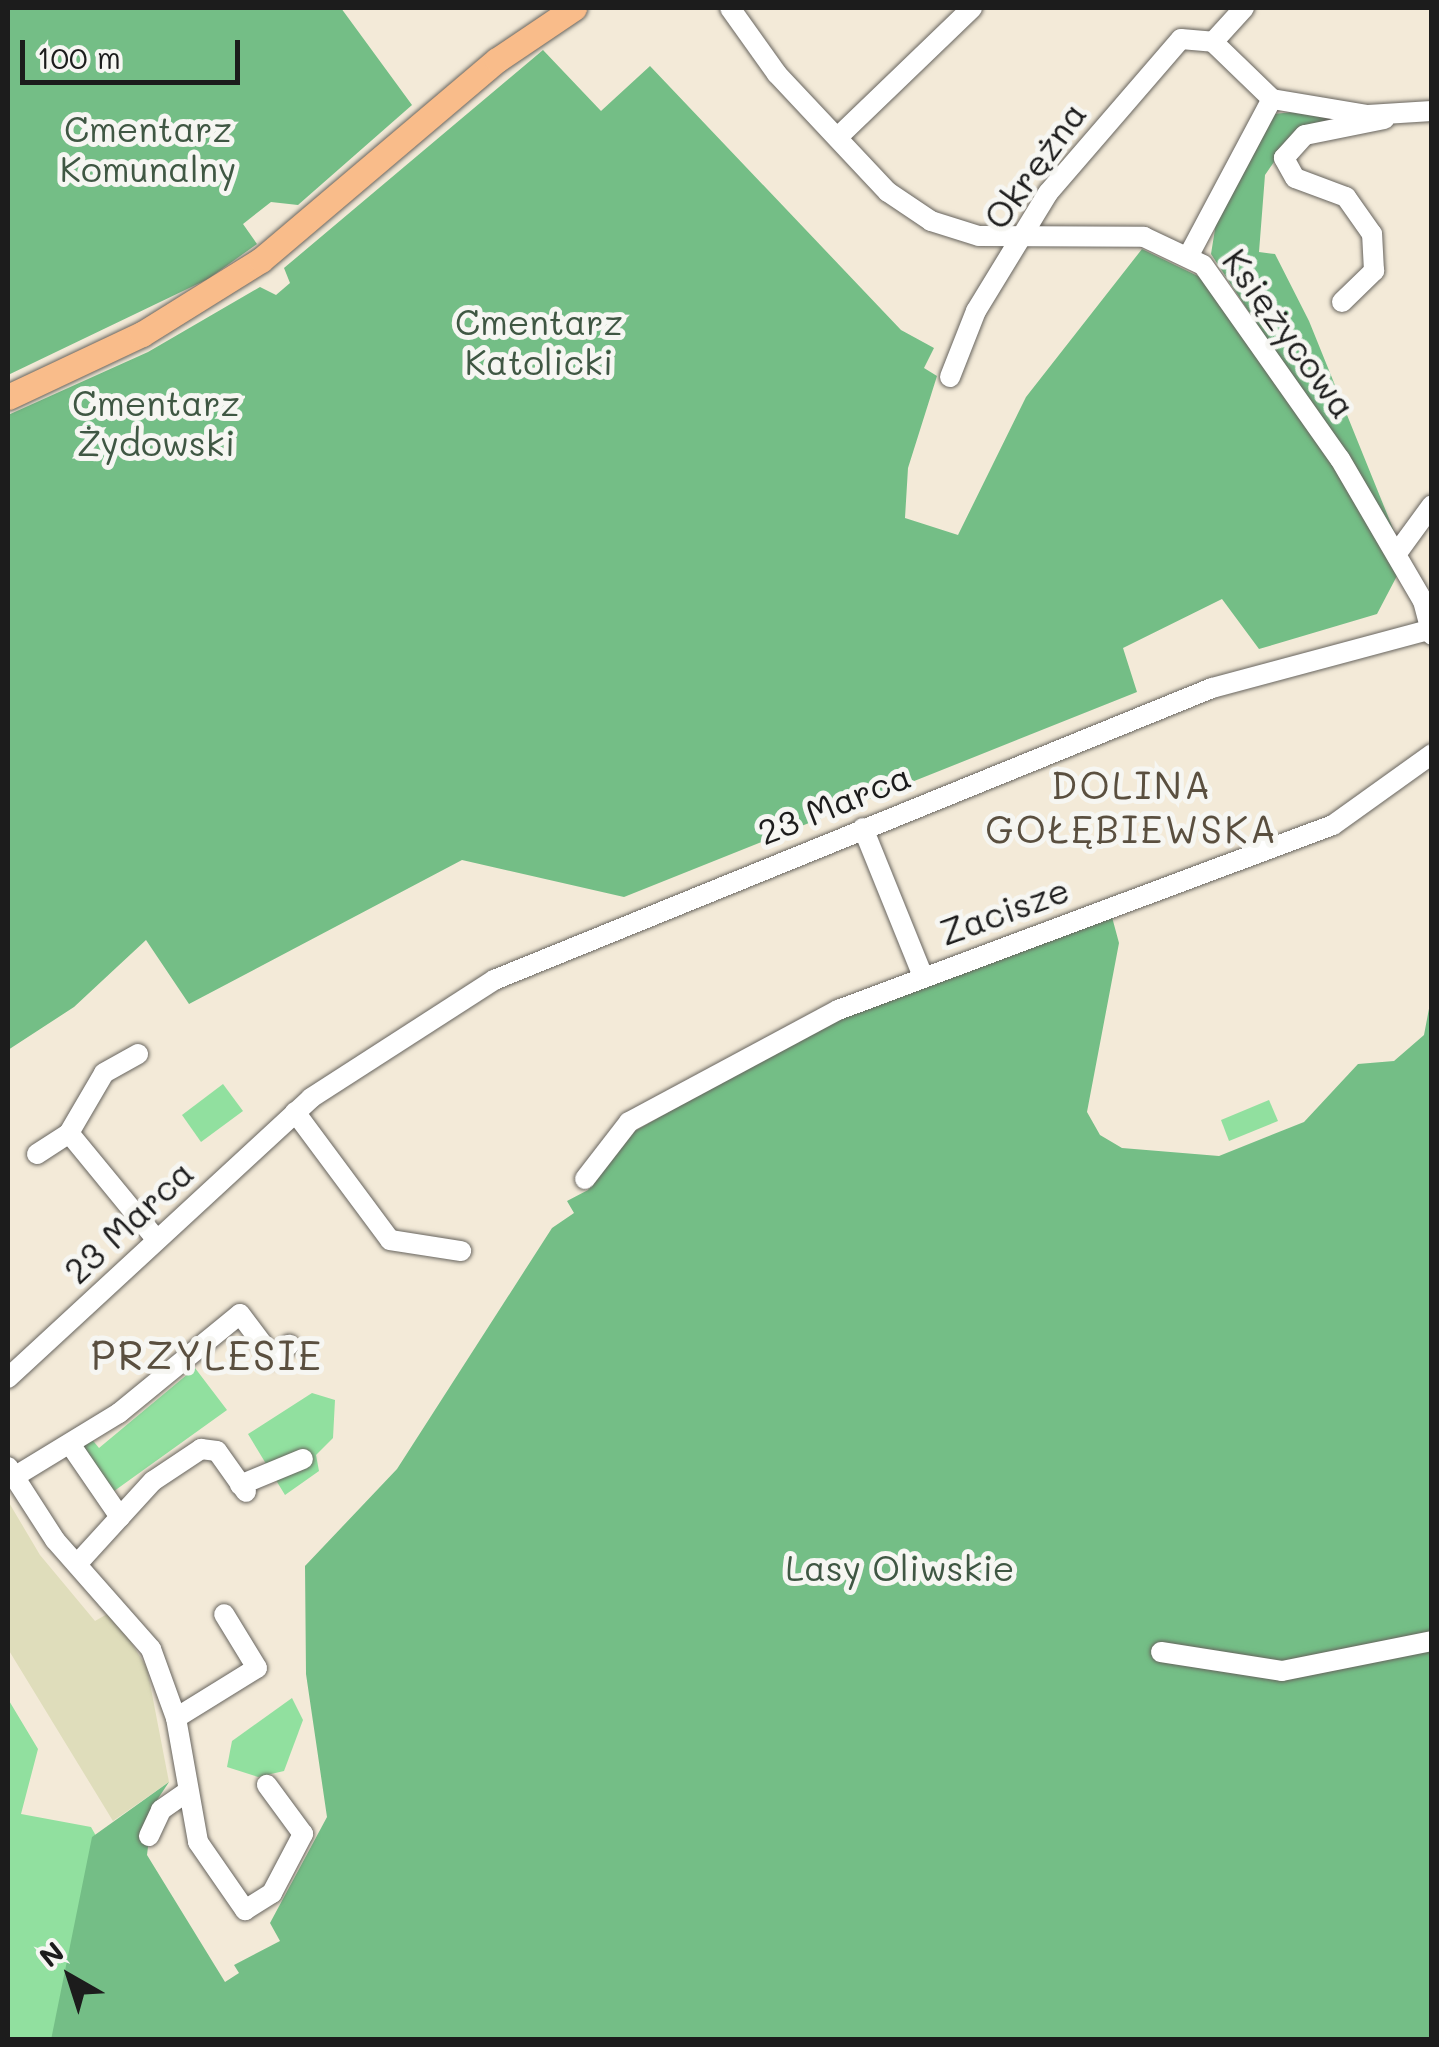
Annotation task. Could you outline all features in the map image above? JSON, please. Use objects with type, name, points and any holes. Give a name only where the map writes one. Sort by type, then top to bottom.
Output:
[{"type":"main road","points":[[8,396],[142,334],[261,260],[497,60],[574,8]]},
{"type":"street","name":"Księżycowa","points":[[730,8],[755,50],[838,137],[931,221],[1018,238],[1144,236],[1190,254],[1325,435],[1396,552],[1431,631]]},
{"type":"street","points":[[838,137],[972,8]]},
{"type":"street","points":[[1244,8],[1214,42],[1272,99],[1388,114],[1432,111]]},
{"type":"street","name":"Okrężna","points":[[950,377],[1018,238],[1167,48],[1195,36],[1214,42]]},
{"type":"street","points":[[1190,254],[1272,99]]},
{"type":"street","points":[[1342,302],[1374,272],[1372,234],[1346,197],[1296,178],[1284,158],[1305,135],[1374,126],[1388,114]]},
{"type":"street","points":[[1396,552],[1432,506]]},
{"type":"street","name":"23 Marca","points":[[8,1378],[295,1112],[381,1046],[518,968],[1212,688],[1431,631]]},
{"type":"street","name":"Zacisze","points":[[585,1179],[630,1122],[922,974],[1333,825],[1432,754]]},
{"type":"street","name":"Zacisze","points":[[863,828],[922,974]]},
{"type":"street","points":[[36,1154],[68,1133],[104,1073],[138,1054]]},
{"type":"street","points":[[295,1112],[390,1240],[461,1250]]},
{"type":"street","points":[[68,1133],[156,1239]]},
{"type":"street","points":[[266,1786],[303,1834],[272,1893],[249,1910],[203,1854],[186,1792],[176,1718],[137,1623],[78,1563],[11,1472],[72,1447],[240,1314],[273,1358],[289,1345]]},
{"type":"street","points":[[72,1447],[120,1517]]},
{"type":"street","points":[[78,1563],[120,1517],[200,1449],[217,1452],[243,1489],[303,1459]]},
{"type":"street","points":[[176,1718],[257,1668],[224,1614]]},
{"type":"street","points":[[1161,1652],[1302,1670],[1432,1641]]},
{"type":"street","points":[[149,1836],[161,1810],[186,1792]]},
{"type":"shaded area","points":[[8,1501],[40,1555],[95,1621],[109,1613],[119,1623],[147,1668],[169,1782],[113,1821],[8,1649]]},
{"type":"green space","name":"Cmentarz Komunalny","points":[[8,8],[341,8],[412,105],[298,205],[271,202],[243,224],[257,244],[208,279],[8,375]]},
{"type":"green space","points":[[543,50],[601,111],[650,66],[901,330],[934,348],[924,368],[937,376],[908,468],[905,518],[958,535],[1026,397],[1142,249],[1202,278],[1288,393],[1399,572],[1377,614],[1259,649],[1222,599],[1123,648],[1137,692],[624,897],[462,860],[189,1004],[146,940],[74,1007],[8,1050],[8,415],[148,352],[260,287],[276,295],[290,283],[284,268]]},
{"type":"green space","points":[[1304,111],[1342,123],[1296,130],[1265,175],[1259,252],[1275,254],[1309,321],[1396,536],[1211,254],[1220,198],[1273,114]]},
{"type":"green space","name":"Lasy Oliwskie","points":[[1112,917],[1119,943],[1087,1112],[1100,1135],[1122,1148],[1219,1156],[1304,1122],[1358,1064],[1394,1061],[1424,1035],[1431,998],[1431,2039],[51,2040],[92,1837],[169,1782],[153,1806],[147,1855],[225,1982],[239,1973],[234,1965],[280,1941],[270,1923],[327,1817],[306,1674],[305,1566],[397,1469],[552,1228],[574,1213],[567,1201],[588,1190],[635,1131],[840,1015]]},
{"type":"green space","points":[[223,1084],[243,1111],[201,1142],[182,1115]]},
{"type":"green space","points":[[1269,1100],[1278,1121],[1229,1141],[1221,1120]]},
{"type":"green space","points":[[195,1368],[227,1410],[110,1494],[81,1445],[90,1437],[99,1448]]},
{"type":"green space","points":[[312,1393],[335,1400],[333,1438],[316,1455],[319,1471],[285,1495],[248,1434]]},
{"type":"green space","points":[[292,1698],[303,1720],[284,1771],[258,1777],[227,1767],[232,1741]]},
{"type":"green space","points":[[8,1699],[38,1749],[21,1814],[91,1827],[122,1882],[57,2039],[8,2039]]},
{"type":"district","name":"DOLINA GOŁĘBIEWSKA","points":[[1132,807]]},
{"type":"district","name":"PRZYLESIE","points":[[207,1354]]},
{"type":"park label","name":"Cmentarz Katolicki","points":[[539,341]]},
{"type":"park label","name":"Cmentarz Żydowski","points":[[156,422]]}]
